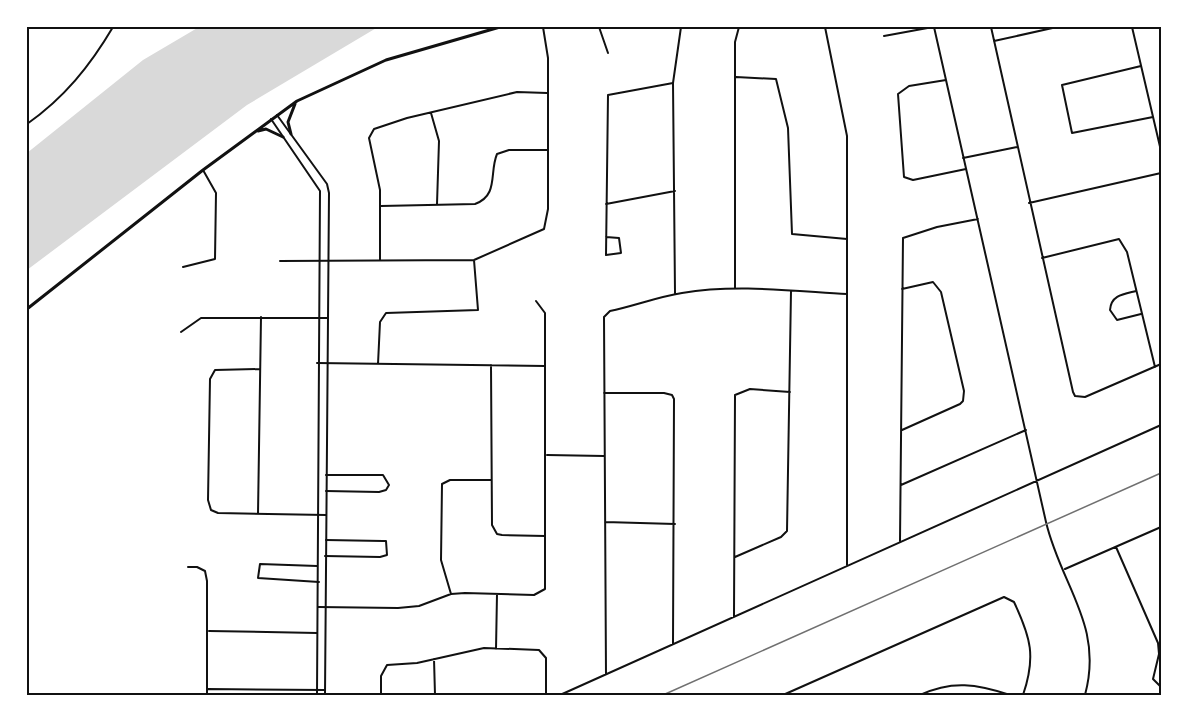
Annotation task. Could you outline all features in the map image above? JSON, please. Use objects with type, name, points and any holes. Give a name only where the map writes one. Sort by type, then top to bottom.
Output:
[{"type":"main road","points":[[27,309],[203,170],[296,102],[386,60],[500,27]]},
{"type":"main road","points":[[291,134],[288,122],[296,102]]},
{"type":"main road","points":[[253,132],[266,129],[283,137]]},
{"type":"street","points":[[27,124],[56,101],[81,75],[113,27]]},
{"type":"street","points":[[280,261],[474,260],[544,229],[548,209],[548,58],[543,27]]},
{"type":"street","points":[[599,27],[608,53]]},
{"type":"street","points":[[675,294],[673,83],[681,27]]},
{"type":"street","points":[[735,289],[735,42],[739,27]]},
{"type":"street","points":[[825,27],[847,136],[847,566]]},
{"type":"street","points":[[884,36],[933,27],[1050,538],[1082,610],[1089,634],[1090,664],[1085,695]]},
{"type":"street","points":[[991,27],[1029,203],[1076,396],[1085,398],[1161,364]]},
{"type":"street","points":[[994,41],[1057,27]]},
{"type":"street","points":[[1132,27],[1161,151]]},
{"type":"street","points":[[1141,66],[1062,85],[1072,134],[1153,117]]},
{"type":"street","points":[[736,78],[777,79],[788,128],[792,234],[848,239]]},
{"type":"street","points":[[945,80],[909,86],[898,94],[904,177],[913,180],[967,169]]},
{"type":"street","points":[[606,237],[619,238],[621,252],[606,255],[606,237],[606,204],[608,95],[673,83]]},
{"type":"street","points":[[380,259],[381,206],[370,146],[371,133],[385,124],[518,92],[547,93]]},
{"type":"street","points":[[431,113],[439,141],[437,205]]},
{"type":"street","points":[[277,115],[327,184],[325,695]]},
{"type":"street","points":[[271,120],[320,191],[317,318],[319,566],[317,695]]},
{"type":"street","points":[[963,158],[1017,147]]},
{"type":"street","points":[[381,206],[475,204],[482,201],[492,190],[497,154],[509,150],[547,150]]},
{"type":"street","points":[[183,267],[215,259],[216,193],[203,170]]},
{"type":"street","points":[[1029,203],[1161,173]]},
{"type":"street","points":[[606,204],[675,191]]},
{"type":"street","points":[[900,542],[903,238],[937,227],[978,219]]},
{"type":"street","points":[[1042,258],[1119,239],[1127,252],[1155,367]]},
{"type":"street","points":[[378,364],[380,322],[386,313],[478,310],[474,260]]},
{"type":"street","points":[[902,289],[937,284],[941,292],[964,391],[963,401],[960,404],[902,430]]},
{"type":"street","points":[[606,674],[604,317],[610,311],[675,294],[735,289],[847,294]]},
{"type":"street","points":[[735,557],[781,537],[787,531],[791,291]]},
{"type":"street","points":[[1136,291],[1119,295],[1110,304],[1110,310],[1112,316],[1122,320],[1142,314]]},
{"type":"street","points":[[318,607],[409,607],[451,594],[534,595],[545,589],[547,455],[545,313],[536,302]]},
{"type":"street","points":[[258,514],[261,317]]},
{"type":"street","points":[[181,332],[201,318],[327,318]]},
{"type":"street","points":[[317,363],[545,366]]},
{"type":"street","points":[[491,365],[492,525],[497,534],[545,536]]},
{"type":"street","points":[[260,369],[215,370],[209,384],[210,507],[218,513],[326,516]]},
{"type":"street","points":[[734,617],[735,395],[750,389],[790,392]]},
{"type":"street","points":[[604,393],[672,395],[675,406],[673,644]]},
{"type":"street","points":[[560,695],[1161,425]]},
{"type":"street","points":[[901,484],[1026,430]]},
{"type":"street","points":[[547,455],[604,456]]},
{"type":"street","points":[[326,475],[383,475],[389,485],[382,492],[326,491]]},
{"type":"street","points":[[451,594],[441,560],[442,484],[450,480],[491,480]]},
{"type":"street","points":[[605,522],[675,524]]},
{"type":"street","points":[[1064,570],[1161,527]]},
{"type":"street","points":[[325,556],[380,557],[387,555],[389,550],[387,543],[383,541],[326,540]]},
{"type":"street","points":[[1116,547],[1158,643],[1159,654],[1152,679],[1161,687]]},
{"type":"street","points":[[319,566],[260,564],[258,578],[319,582]]},
{"type":"street","points":[[188,567],[197,567],[205,571],[209,631],[207,695]]},
{"type":"street","points":[[496,593],[496,649]]},
{"type":"street","points":[[783,695],[971,610],[1008,597],[1012,599],[1021,617],[1032,650],[1031,669],[1023,695]]},
{"type":"street","points":[[209,631],[317,633]]},
{"type":"street","points":[[381,695],[381,676],[387,665],[435,659],[467,651],[534,648],[543,654],[547,664],[546,695]]},
{"type":"street","points":[[435,659],[435,695]]},
{"type":"street","points":[[920,695],[941,687],[964,684],[1010,695]]},
{"type":"street","points":[[208,689],[325,690]]},
{"type":"street","points":[[260,695],[261,690]]},
{"type":"shaded area","points":[[199,27],[378,27],[247,105],[27,270],[27,153],[143,60]]},
{"type":"railway","points":[[663,695],[1161,473]]}]
